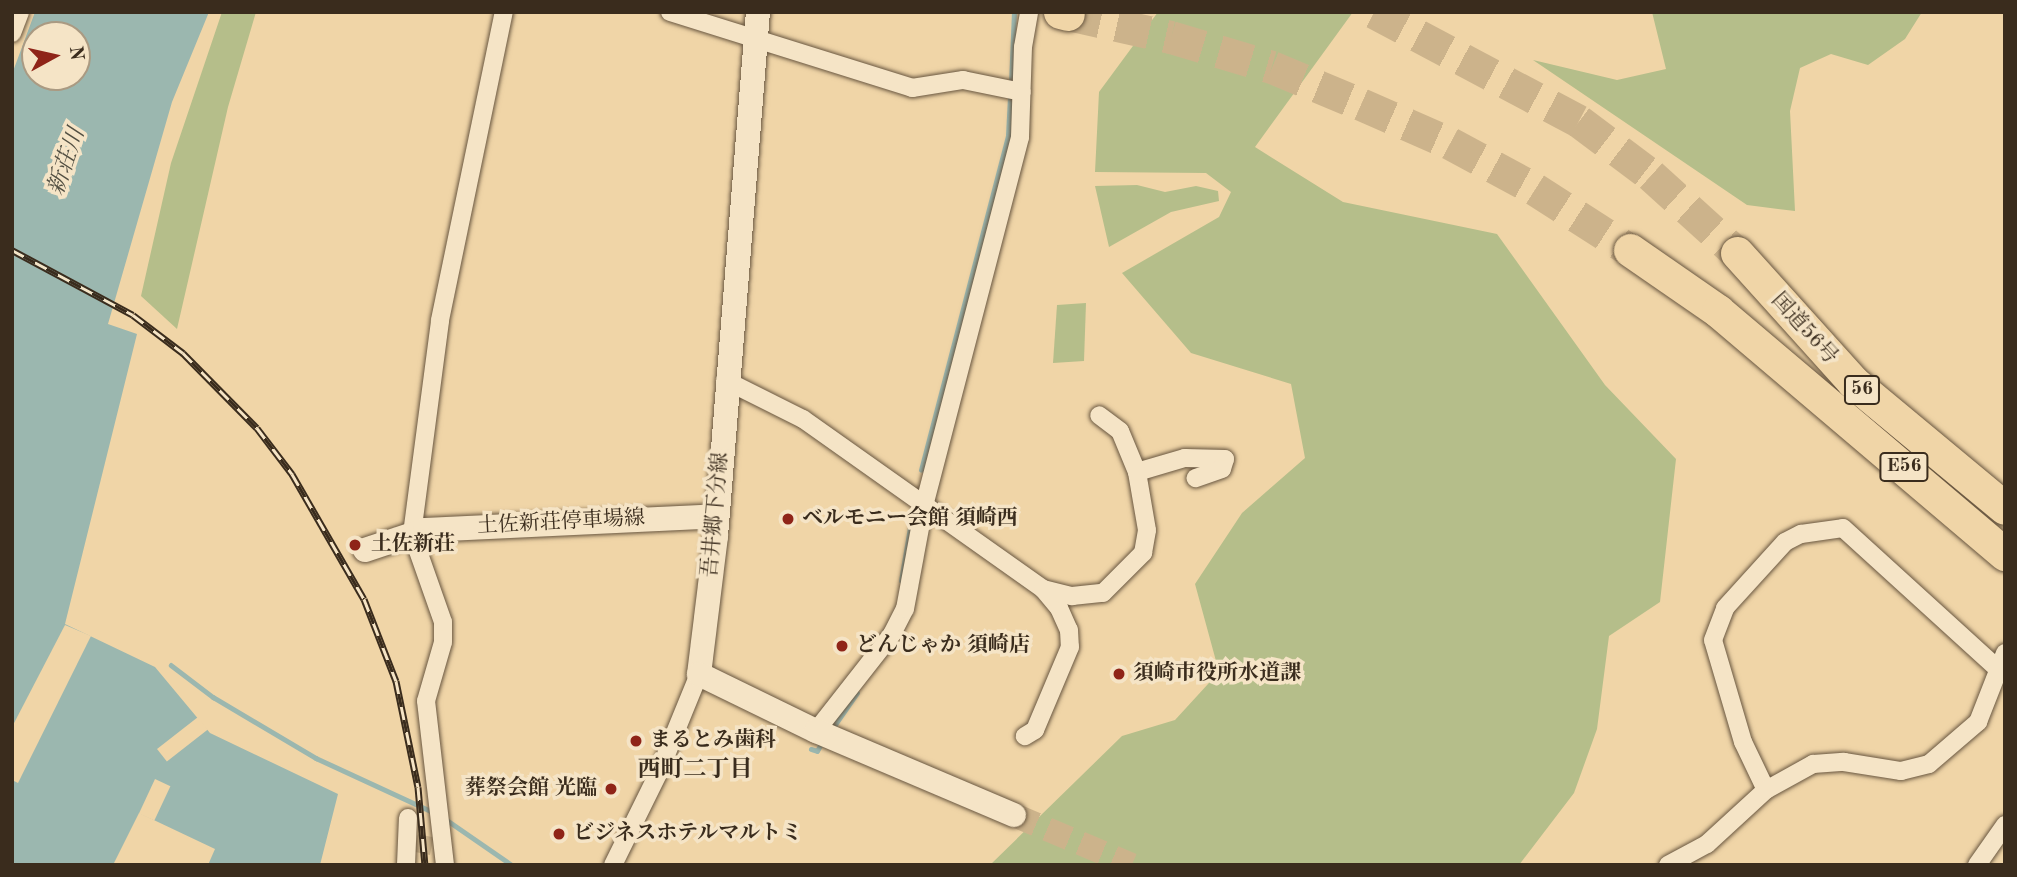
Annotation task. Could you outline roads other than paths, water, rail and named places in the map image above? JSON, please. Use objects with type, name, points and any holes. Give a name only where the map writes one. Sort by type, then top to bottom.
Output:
[{"type":"highway","name":"E56","points":[[1630,250],[1718,311],[1803,380],[2005,554]]},
{"type":"highway","name":"国道56号","points":[[1737,253],[1861,390],[2005,508]]},
{"type":"main road","name":"吾井郷下分線","points":[[699,674],[717,516],[725,380],[758,12]]},
{"type":"main road","name":"土佐新荘停車場線","points":[[365,550],[412,534],[717,516]]},
{"type":"main road","points":[[699,674],[816,732],[1014,815]]},
{"type":"street","points":[[12,33],[20,12]]},
{"type":"street","points":[[406,865],[428,849],[441,829],[426,701],[443,642],[443,622],[412,534],[440,320],[504,12]]},
{"type":"street","points":[[670,12],[912,88],[963,80],[1022,92]]},
{"type":"street","points":[[816,732],[899,622],[924,506],[990,238],[1012,172],[1022,92],[1023,47],[1029,12]]},
{"type":"street","points":[[725,380],[803,419],[1042,589],[1069,630],[1070,647],[1035,730],[1026,736]]},
{"type":"street","points":[[1042,589],[1072,596],[1103,593],[1136,563],[1147,530],[1137,472],[1120,430],[1099,415]]},
{"type":"street","points":[[1137,472],[1185,458],[1225,459],[1222,469],[1196,478]]},
{"type":"street","points":[[1766,790],[1743,742],[1713,640],[1725,608],[1785,542],[1801,534],[1843,528],[1999,670]]},
{"type":"street","points":[[1668,865],[1707,844],[1766,790],[1793,772],[1822,762],[1901,771],[1929,764],[1978,722],[2005,653]]},
{"type":"street","points":[[612,865],[662,765],[699,674]]},
{"type":"street","points":[[408,818],[428,849]]},
{"type":"street","points":[[1983,863],[2005,825]]},
{"type":"water","name":"新荘川","points":[[35,12],[209,12],[172,102],[108,324],[137,334],[65,624],[155,667],[210,733],[338,794],[320,865],[208,865],[215,849],[139,813],[113,865],[12,865],[12,74],[21,50],[21,91],[91,91],[91,21],[32,21]]},
{"type":"waterway","points":[[1011,83],[1014,12]]},
{"type":"waterway","points":[[921,470],[1008,135],[1010,99]]},
{"type":"waterway","points":[[901,581],[912,516]]},
{"type":"waterway","points":[[171,665],[213,697],[316,758],[433,812]]},
{"type":"waterway","points":[[834,726],[857,693]]},
{"type":"waterway","points":[[811,749],[817,751],[821,744]]},
{"type":"waterway","points":[[444,818],[512,865]]},
{"type":"tunnel","points":[[1374,12],[1579,121],[1651,175],[1737,253]]},
{"type":"tunnel","points":[[1068,14],[1171,37],[1272,67],[1361,104],[1450,143],[1535,189],[1630,250]]},
{"type":"tunnel","points":[[1014,815],[1132,865]]},
{"type":"tunnel","points":[[416,843],[432,846]]},
{"type":"railway","points":[[12,250],[133,315],[183,353],[257,428],[292,474],[364,599],[396,681],[418,787],[425,865]]},
{"type":"place","name":"ベルモニー会館 須崎西","points":[[788,519]]},
{"type":"place","name":"土佐新荘","points":[[355,545]]},
{"type":"place","name":"どんじゃか 須崎店","points":[[842,646]]},
{"type":"place","name":"須崎市役所水道課","points":[[1119,674]]},
{"type":"place","name":"まるとみ歯科","points":[[636,741]]},
{"type":"place","name":"葬祭会館 光臨","points":[[611,789]]},
{"type":"place","name":"ビジネスホテルマルトミ","points":[[559,834]]},
{"type":"district","name":"西町二丁目","points":[[695,770]]}]
